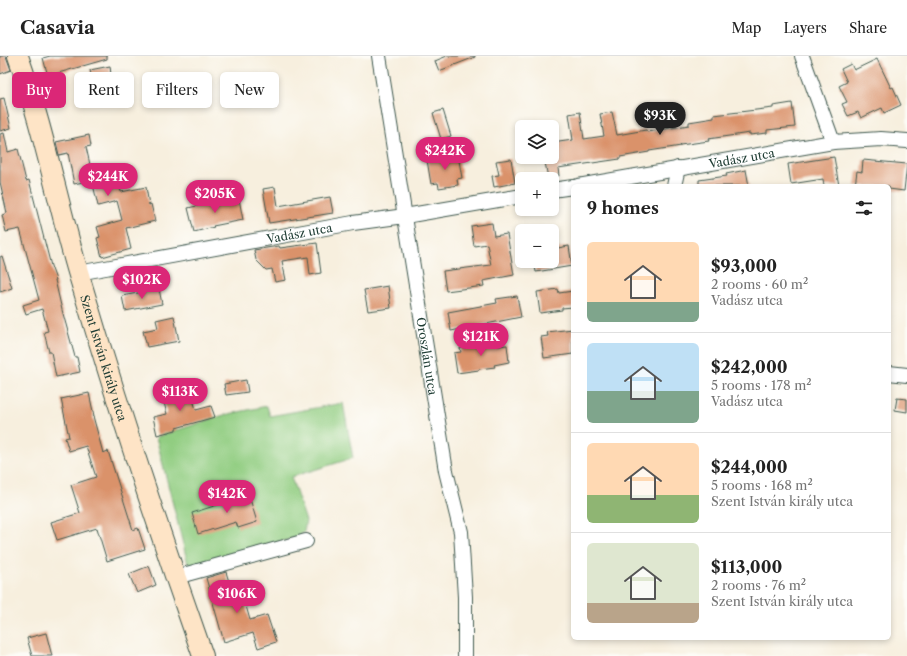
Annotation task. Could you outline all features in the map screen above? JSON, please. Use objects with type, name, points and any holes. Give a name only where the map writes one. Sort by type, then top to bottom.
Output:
[{"type":"street","name":"Szent István király utca","points":[[18,56],[36,115],[78,273],[117,399],[203,656]]},
{"type":"street","name":"Oroszlán utca","points":[[379,56],[446,471],[461,532],[465,597],[465,656]]},
{"type":"street","points":[[802,56],[833,142]]},
{"type":"street","name":"Vadász utca","points":[[589,184],[833,142],[881,139],[907,141]]},
{"type":"street","points":[[674,184],[678,168]]},
{"type":"street","points":[[559,189],[571,187]]},
{"type":"street","name":"Vadász utca","points":[[78,273],[353,223],[405,216],[515,197]]},
{"type":"street","points":[[891,373],[907,375]]},
{"type":"street","points":[[176,577],[306,541]]},
{"type":"green space","points":[[343,403],[353,458],[291,477],[306,521],[304,532],[298,537],[189,568],[156,437],[224,415],[267,406],[270,416]]},
{"type":"building","points":[[0,56],[6,56],[11,70],[0,74]]},
{"type":"building","points":[[50,56],[107,56],[107,59],[62,72],[47,72],[43,58]]},
{"type":"building","points":[[447,56],[475,57],[439,71],[435,61]]},
{"type":"building","points":[[877,59],[891,88],[893,87],[901,105],[884,113],[882,108],[861,118],[858,112],[848,116],[842,104],[847,102],[839,86],[847,82],[841,69],[851,64],[854,70]]},
{"type":"building","points":[[110,66],[111,72],[90,72],[90,70]]},
{"type":"building","points":[[4,98],[11,128],[0,131],[0,99]]},
{"type":"building","points":[[792,103],[795,127],[767,130],[767,133],[750,135],[750,133],[708,139],[709,141],[649,151],[620,157],[620,159],[558,168],[558,172],[547,172],[545,164],[559,164],[559,142],[573,140],[569,114],[580,112],[584,139],[604,136],[600,114],[612,112],[617,135],[689,125],[689,122],[714,118],[714,115],[773,108],[773,106]]},
{"type":"building","points":[[443,110],[451,136],[441,139],[433,113]]},
{"type":"building","points":[[4,133],[8,152],[18,149],[26,181],[29,180],[56,280],[62,310],[75,357],[77,357],[80,372],[56,377],[51,352],[49,352],[44,332],[48,331],[42,309],[26,314],[23,305],[39,300],[20,229],[6,232],[2,215],[7,213],[0,182],[0,134]]},
{"type":"building","points":[[89,135],[91,146],[86,147],[91,169],[102,167],[105,181],[118,178],[121,192],[146,187],[149,205],[151,204],[155,221],[126,228],[131,249],[102,257],[97,238],[100,237],[97,227],[122,220],[117,201],[98,206],[92,180],[74,184],[68,153],[59,155],[56,142]]},
{"type":"building","points":[[458,155],[462,178],[457,179],[458,185],[439,188],[438,183],[431,184],[427,160]]},
{"type":"building","points":[[834,157],[839,184],[824,184],[823,179],[791,184],[788,164]]},
{"type":"building","points":[[511,159],[515,183],[494,187],[492,176],[499,175],[496,161]]},
{"type":"building","points":[[863,160],[907,164],[904,191],[891,189],[891,184],[855,184],[857,171],[862,172]]},
{"type":"building","points":[[746,170],[749,184],[699,184],[699,180],[727,176],[726,174]]},
{"type":"building","points":[[275,187],[278,206],[330,197],[333,213],[269,223],[263,189]]},
{"type":"building","points":[[232,198],[232,200],[239,199],[243,220],[213,226],[214,227],[194,232],[188,208]]},
{"type":"building","points":[[492,223],[494,236],[507,234],[514,275],[483,281],[484,286],[446,291],[443,271],[491,265],[487,244],[474,246],[471,226]]},
{"type":"building","points":[[317,243],[321,273],[310,275],[308,257],[282,261],[286,280],[275,282],[272,269],[266,270],[256,260],[254,250],[279,246],[280,248]]},
{"type":"building","points":[[569,246],[571,266],[536,272],[535,268],[559,268],[559,248]]},
{"type":"building","points":[[2,256],[12,288],[0,292],[0,257]]},
{"type":"building","points":[[388,286],[391,308],[368,311],[364,290]]},
{"type":"building","points":[[159,289],[162,304],[125,311],[122,296]]},
{"type":"building","points":[[558,289],[559,293],[571,291],[571,307],[540,313],[537,292]]},
{"type":"building","points":[[517,296],[521,317],[451,331],[448,312],[497,303],[496,299]]},
{"type":"building","points":[[174,316],[179,341],[147,347],[143,331],[158,328],[156,320]]},
{"type":"building","points":[[571,329],[571,354],[544,358],[541,337],[548,336],[547,332]]},
{"type":"building","points":[[498,342],[498,346],[507,345],[509,362],[494,365],[495,367],[457,373],[454,353],[461,352],[460,348]]},
{"type":"building","points":[[246,380],[248,392],[226,395],[224,384]]},
{"type":"building","points":[[190,388],[196,410],[211,406],[215,417],[157,435],[153,417],[167,414],[162,395]]},
{"type":"building","points":[[89,393],[93,416],[103,453],[108,451],[133,530],[138,528],[145,549],[107,561],[97,528],[57,540],[51,522],[80,513],[71,485],[96,477],[86,446],[69,451],[65,438],[69,437],[61,399]]},
{"type":"building","points":[[897,398],[907,399],[907,412],[895,410]]},
{"type":"building","points":[[247,489],[257,522],[238,528],[236,522],[198,534],[192,513],[230,501],[228,495]]},
{"type":"building","points":[[149,566],[156,585],[137,593],[129,574]]},
{"type":"building","points":[[226,572],[233,595],[242,592],[250,620],[267,615],[276,642],[258,648],[253,633],[224,642],[206,578]]},
{"type":"building","points":[[46,633],[52,656],[32,656],[27,638]]}]
